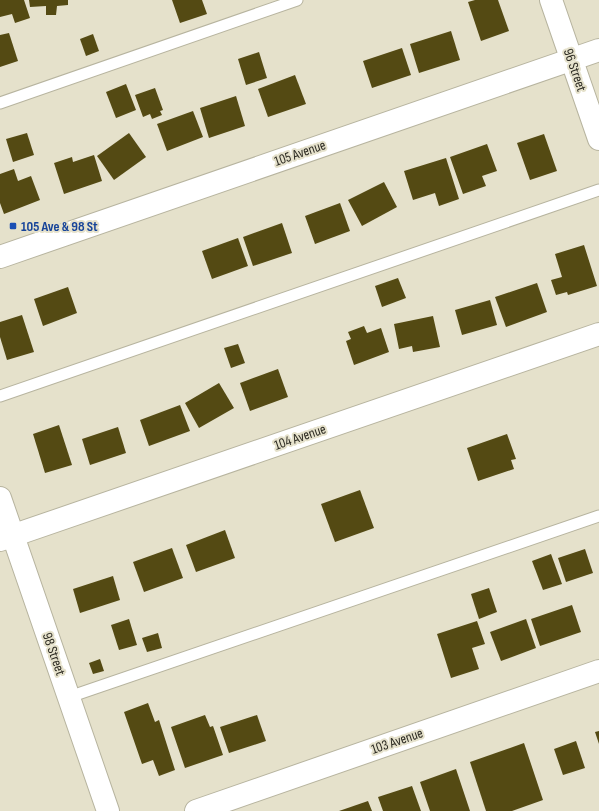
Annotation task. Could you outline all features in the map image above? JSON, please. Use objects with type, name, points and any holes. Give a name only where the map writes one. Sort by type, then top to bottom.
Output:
[{"type":"street","name":"96 Street","points":[[551,0],[599,139]]},
{"type":"street","name":"105 Avenue","points":[[0,257],[599,50]]},
{"type":"street","name":"104 Avenue","points":[[6,538],[599,334]]},
{"type":"street","name":"98 Street","points":[[0,498],[6,538],[69,697],[108,811]]},
{"type":"street","name":"103 Avenue","points":[[196,811],[599,671]]},
{"type":"lane","points":[[0,103],[297,0]]},
{"type":"lane","points":[[0,396],[599,190]]},
{"type":"lane","points":[[69,697],[599,516]]},
{"type":"building","points":[[0,0],[24,0],[30,18],[15,23],[12,14],[0,17]]},
{"type":"building","points":[[29,0],[68,0],[68,5],[57,6],[56,15],[46,15],[46,6],[30,7]]},
{"type":"building","points":[[172,0],[202,0],[207,14],[180,23]]},
{"type":"building","points":[[475,0],[498,0],[509,31],[481,41],[468,2]]},
{"type":"building","points":[[451,31],[460,60],[419,73],[410,44]]},
{"type":"building","points":[[9,33],[18,61],[0,67],[0,35]]},
{"type":"building","points":[[93,34],[99,51],[86,56],[80,39]]},
{"type":"building","points":[[402,48],[411,75],[372,88],[363,61]]},
{"type":"building","points":[[259,52],[267,78],[246,85],[238,59]]},
{"type":"building","points":[[295,75],[306,104],[268,117],[258,89]]},
{"type":"building","points":[[126,84],[136,110],[116,118],[106,92]]},
{"type":"building","points":[[155,88],[163,110],[160,111],[162,115],[152,119],[150,114],[143,117],[135,95]]},
{"type":"building","points":[[236,96],[245,126],[209,138],[200,108]]},
{"type":"building","points":[[193,111],[203,137],[167,151],[157,124]]},
{"type":"building","points":[[27,133],[34,155],[13,162],[6,139]]},
{"type":"building","points":[[129,133],[146,157],[114,180],[97,156]]},
{"type":"building","points":[[544,134],[557,171],[530,180],[517,143]]},
{"type":"building","points":[[487,144],[497,171],[482,176],[486,186],[463,194],[450,157]]},
{"type":"building","points":[[94,155],[102,181],[64,194],[54,163],[72,157],[73,162]]},
{"type":"building","points":[[446,158],[459,199],[439,206],[435,193],[413,200],[404,171]]},
{"type":"building","points":[[14,169],[18,181],[31,176],[40,200],[4,214],[0,203],[0,174]]},
{"type":"building","points":[[384,182],[397,207],[362,226],[348,200]]},
{"type":"building","points":[[340,203],[350,231],[315,244],[305,216]]},
{"type":"building","points":[[282,223],[292,253],[253,266],[243,237]]},
{"type":"building","points":[[238,238],[248,266],[212,279],[202,251]]},
{"type":"building","points":[[584,245],[597,286],[568,295],[567,292],[556,295],[551,280],[562,277],[555,254]]},
{"type":"building","points":[[398,278],[406,298],[382,307],[375,286]]},
{"type":"building","points":[[537,283],[547,312],[506,327],[495,297]]},
{"type":"building","points":[[68,287],[77,313],[43,326],[34,299]]},
{"type":"building","points":[[490,300],[497,325],[462,335],[455,310]]},
{"type":"building","points":[[22,315],[34,352],[7,360],[0,337],[0,322]]},
{"type":"building","points":[[433,316],[440,347],[413,352],[412,346],[399,349],[394,324]]},
{"type":"building","points":[[364,326],[367,333],[381,328],[389,352],[354,365],[346,341],[351,339],[348,332]]},
{"type":"building","points":[[238,344],[245,363],[231,368],[224,348]]},
{"type":"building","points":[[278,369],[288,397],[250,411],[240,383]]},
{"type":"building","points":[[219,383],[234,408],[199,428],[185,403]]},
{"type":"building","points":[[180,405],[190,431],[149,446],[140,420]]},
{"type":"building","points":[[59,425],[72,465],[45,473],[33,434]]},
{"type":"building","points":[[118,427],[126,453],[90,465],[82,439]]},
{"type":"building","points":[[507,434],[516,459],[511,460],[514,469],[478,481],[467,448]]},
{"type":"building","points":[[360,490],[374,528],[335,542],[321,504]]},
{"type":"building","points":[[225,530],[235,558],[196,572],[186,545]]},
{"type":"building","points":[[172,548],[183,578],[144,592],[133,562]]},
{"type":"building","points":[[585,549],[593,573],[566,582],[558,558]]},
{"type":"building","points":[[551,554],[562,584],[543,590],[532,561]]},
{"type":"building","points":[[113,576],[120,600],[80,613],[73,589]]},
{"type":"building","points":[[489,588],[497,612],[479,619],[471,594]]},
{"type":"building","points":[[572,605],[581,632],[540,646],[531,619]]},
{"type":"building","points":[[129,619],[137,645],[119,650],[111,625]]},
{"type":"building","points":[[526,619],[536,648],[501,661],[490,632]]},
{"type":"building","points":[[477,621],[485,644],[472,648],[479,669],[451,678],[437,634]]},
{"type":"building","points":[[158,633],[162,648],[147,652],[142,638]]},
{"type":"building","points":[[100,659],[104,671],[93,674],[89,663]]},
{"type":"building","points":[[148,703],[155,722],[159,720],[175,770],[159,776],[153,760],[142,764],[124,712]]},
{"type":"building","points":[[205,715],[210,727],[213,726],[223,755],[185,768],[171,727]]},
{"type":"building","points":[[257,715],[266,741],[229,753],[220,727]]},
{"type":"building","points":[[599,731],[599,744],[595,732]]},
{"type":"building","points":[[576,741],[585,768],[563,775],[554,749]]},
{"type":"building","points":[[524,743],[543,800],[512,811],[486,811],[470,762]]},
{"type":"building","points":[[456,769],[470,811],[430,811],[420,782]]},
{"type":"building","points":[[412,786],[421,811],[383,811],[378,797]]},
{"type":"building","points":[[368,801],[372,811],[339,811]]},
{"type":"place","name":"105 Ave & 98 St","points":[[13,226]]}]
